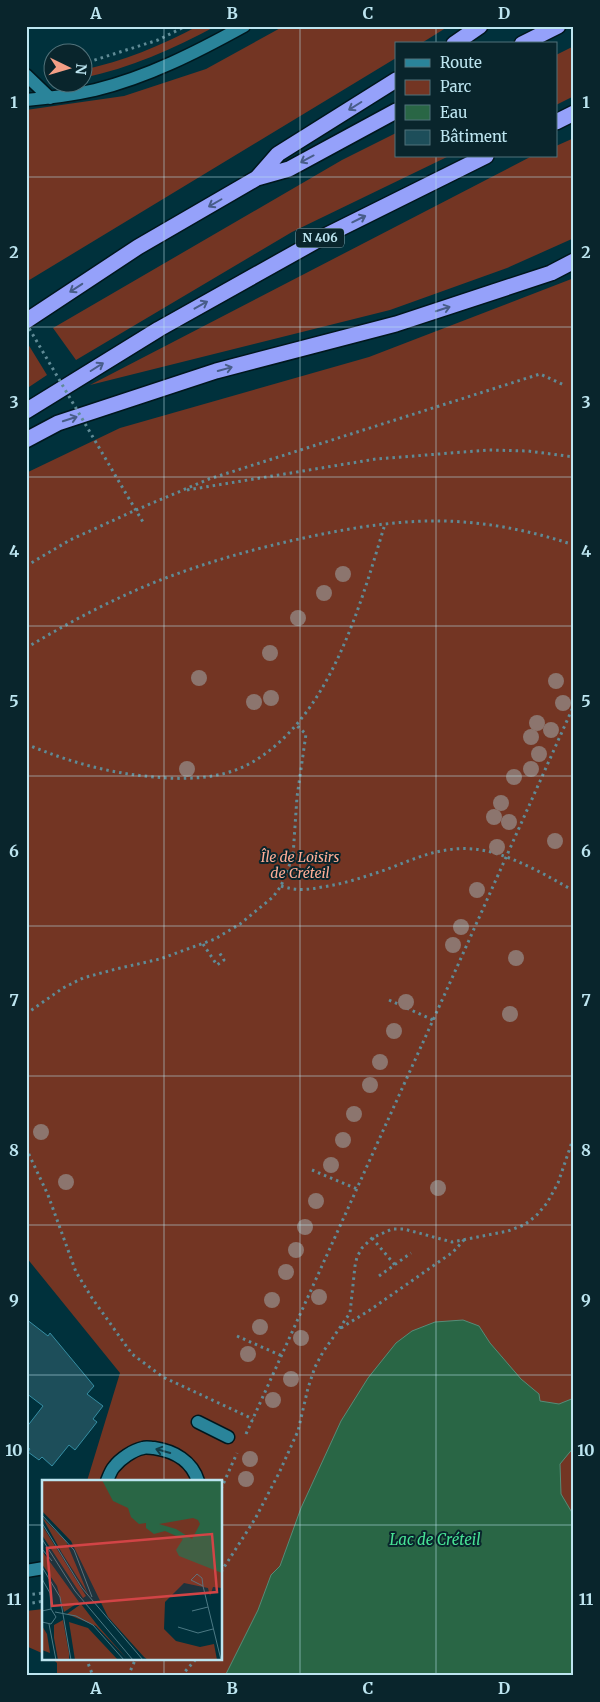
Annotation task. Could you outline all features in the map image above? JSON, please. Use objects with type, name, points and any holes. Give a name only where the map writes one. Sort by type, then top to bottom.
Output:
[{"type":"highway","points":[[457,42],[480,26]]},
{"type":"highway","points":[[526,42],[558,26]]},
{"type":"highway","points":[[257,178],[278,154],[395,81]]},
{"type":"highway","points":[[26,322],[138,247],[257,178],[289,169],[395,112]]},
{"type":"highway","points":[[558,121],[574,113]]},
{"type":"highway","name":"N 406","points":[[26,412],[159,329],[325,236],[482,158]]},
{"type":"highway","points":[[26,440],[58,423],[216,371],[396,324],[551,273],[574,261]]},
{"type":"street","points":[[26,100],[50,98],[92,90],[140,76],[167,66],[244,26]]},
{"type":"street","points":[[26,75],[50,98]]},
{"type":"street","points":[[198,1422],[228,1437]]},
{"type":"street","points":[[107,1480],[113,1467],[128,1455],[144,1447],[175,1454],[195,1470],[198,1480]]},
{"type":"street","points":[[26,1571],[42,1568]]},
{"type":"path","points":[[92,61],[158,40],[186,26]]},
{"type":"path","points":[[26,322],[143,522]]},
{"type":"path","points":[[26,566],[70,540],[209,480],[540,374],[564,385]]},
{"type":"path","points":[[181,491],[384,458],[489,450],[528,450],[574,457]]},
{"type":"path","points":[[26,648],[109,603],[170,576],[234,556],[336,531],[385,524],[443,521],[478,523],[548,536],[574,545]]},
{"type":"path","points":[[26,744],[74,763],[103,770],[138,775],[187,778],[208,776],[246,766],[282,740],[297,726],[325,682],[355,616],[385,524]]},
{"type":"path","points":[[26,1148],[48,1195],[76,1272],[132,1354],[163,1377],[253,1419],[574,705]]},
{"type":"path","points":[[26,1014],[62,988],[83,978],[160,959],[203,944],[240,924],[265,904],[281,886],[293,856],[297,797],[306,734],[297,726]]},
{"type":"path","points":[[281,886],[305,890],[351,881],[437,850],[472,848],[506,857],[574,891]]},
{"type":"path","points":[[203,944],[217,965],[224,960],[219,952]]},
{"type":"path","points":[[389,1000],[433,1020]]},
{"type":"path","points":[[222,1570],[255,1519],[280,1473],[298,1430],[315,1366],[350,1313],[357,1257],[362,1248],[372,1238],[392,1229],[404,1230],[452,1242],[508,1231],[524,1225],[536,1216],[547,1203],[558,1183],[574,1136]]},
{"type":"path","points":[[312,1170],[357,1190]]},
{"type":"path","points":[[372,1238],[395,1265]]},
{"type":"path","points":[[339,1329],[370,1310],[453,1252],[464,1240]]},
{"type":"path","points":[[379,1276],[411,1253]]},
{"type":"path","points":[[237,1336],[282,1356]]},
{"type":"path","points":[[26,1595],[42,1593]]},
{"type":"path","points":[[26,1604],[42,1601]]},
{"type":"path","points":[[87,1660],[93,1676]]},
{"type":"path","points":[[128,1676],[135,1660]]},
{"type":"path","points":[[181,1676],[195,1660]]},
{"type":"green space","points":[[198,26],[216,26],[151,57],[92,76],[92,68],[142,52]]},
{"type":"green space","points":[[284,26],[449,26],[423,42],[395,42],[395,59],[26,282],[26,110],[124,96],[206,69]]},
{"type":"green space","points":[[574,46],[574,96],[558,104],[558,54]]},
{"type":"green space","points":[[395,134],[395,158],[445,158],[292,232],[76,360],[53,328],[342,160]]},
{"type":"green space","points":[[574,138],[574,238],[507,268],[390,310],[90,385],[528,158],[558,158],[558,145]]},
{"type":"green space","name":"Île de Loisirs de Créteil","points":[[574,278],[574,1676],[57,1676],[57,1663],[54,1660],[222,1660],[222,1480],[87,1480],[120,1373],[26,1257],[26,473],[120,428],[369,357]]},
{"type":"green space","points":[[28,344],[47,375],[26,389],[26,345]]},
{"type":"green space","points":[[42,1609],[42,1653],[26,1646],[26,1611]]},
{"type":"water","name":"Lac de Créteil","points":[[463,1320],[479,1326],[490,1343],[521,1379],[539,1394],[540,1401],[559,1404],[574,1398],[574,1447],[560,1464],[561,1494],[574,1516],[574,1676],[225,1676],[258,1610],[271,1575],[280,1566],[301,1508],[341,1421],[368,1378],[396,1343],[412,1331],[435,1322]]},
{"type":"building","points":[[26,1319],[48,1336],[50,1333],[94,1386],[87,1394],[103,1406],[93,1419],[97,1422],[75,1450],[69,1445],[52,1466],[42,1457],[39,1460],[28,1452],[30,1449],[26,1445],[26,1428],[43,1406],[26,1393]]}]
